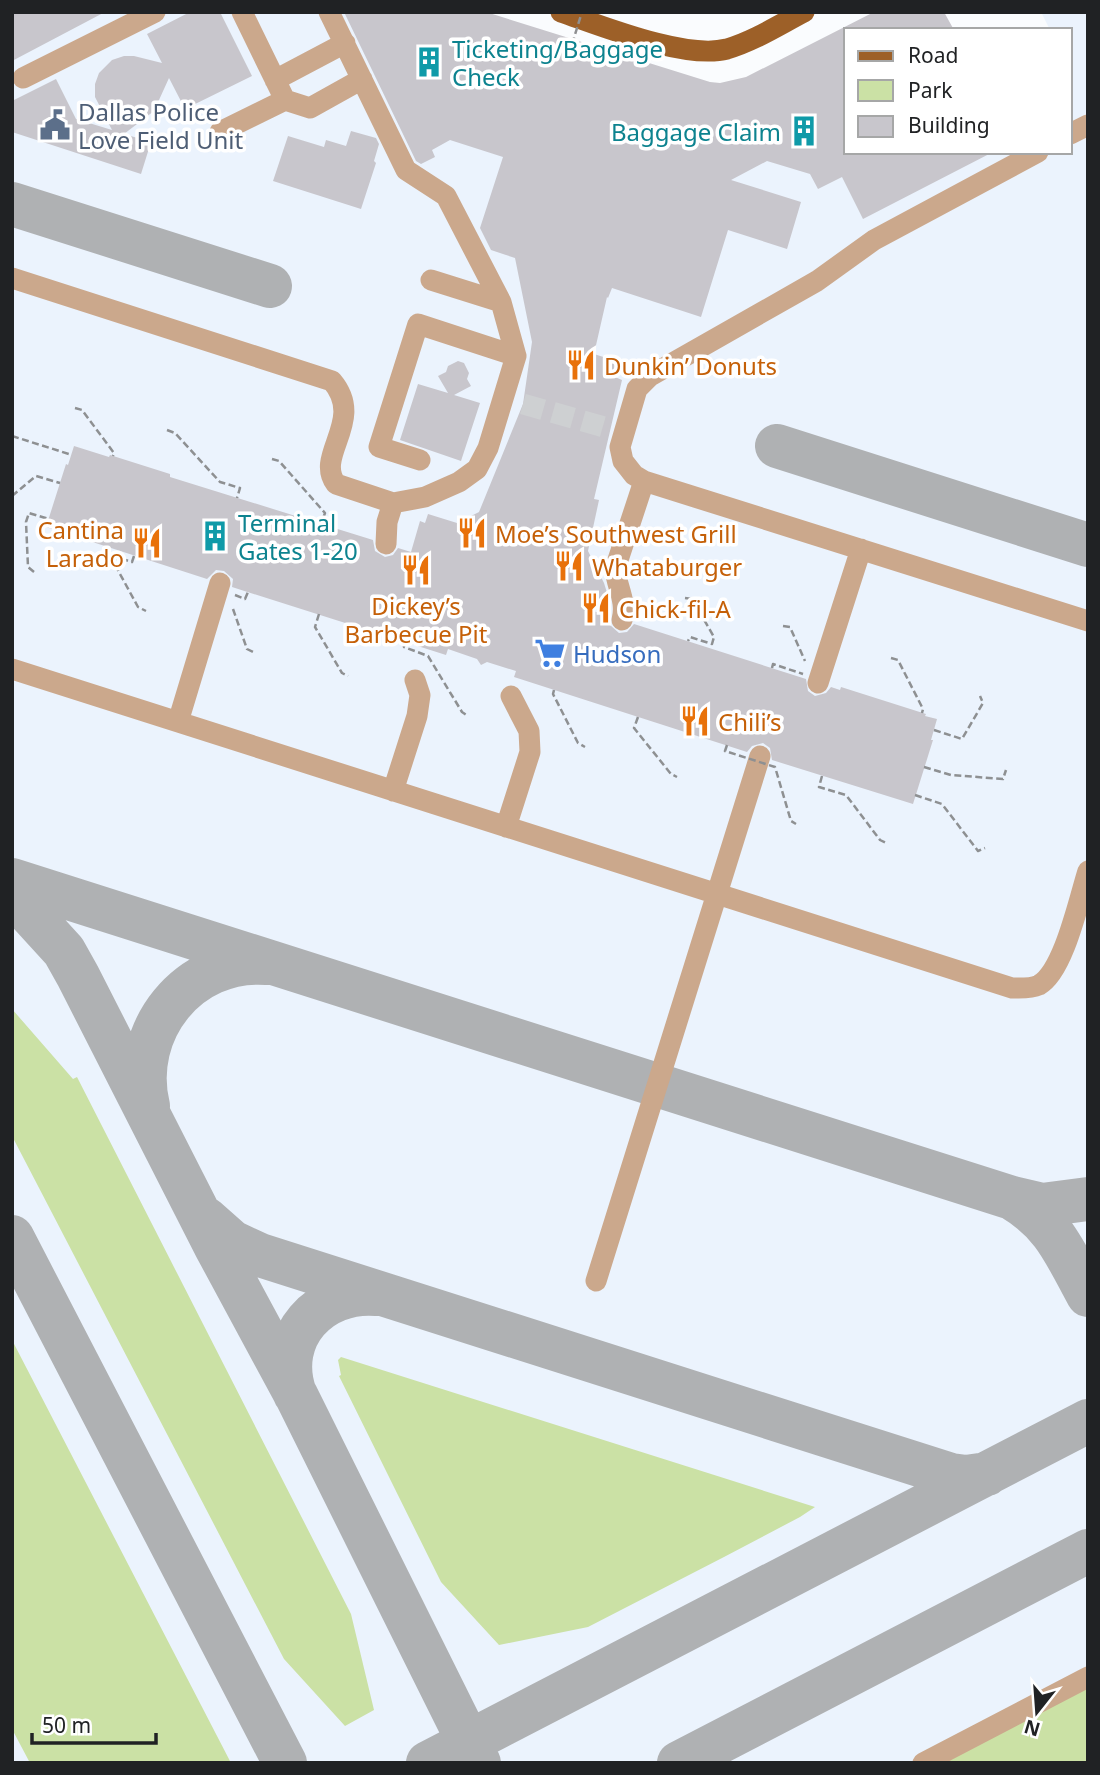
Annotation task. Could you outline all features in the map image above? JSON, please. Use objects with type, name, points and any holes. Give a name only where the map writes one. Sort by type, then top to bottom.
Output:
[{"type":"main road","points":[[561,12],[693,51],[725,50],[758,37],[804,12]]},
{"type":"lane","points":[[23,78],[155,12]]},
{"type":"lane","points":[[242,12],[285,100]]},
{"type":"lane","points":[[12,278],[332,381],[342,393],[345,408],[331,461],[331,477],[336,484],[393,503],[425,497],[459,482],[477,469],[514,401],[516,356],[501,302],[446,196],[406,170],[329,12]]},
{"type":"lane","points":[[275,80],[345,43]]},
{"type":"lane","points":[[220,132],[285,100],[310,108],[362,79]]},
{"type":"lane","points":[[1034,154],[874,240],[817,281],[650,376],[637,389],[617,431],[623,461],[634,475],[643,481],[1088,621]]},
{"type":"lane","points":[[431,280],[501,302]]},
{"type":"lane","points":[[420,460],[379,447],[418,324],[516,356]]},
{"type":"lane","points":[[622,620],[624,600],[616,583],[615,569],[643,481]]},
{"type":"lane","points":[[386,544],[387,522],[393,503]]},
{"type":"lane","points":[[812,676],[861,549]]},
{"type":"lane","points":[[178,722],[220,583]]},
{"type":"lane","points":[[12,670],[1012,988],[1027,989],[1040,984],[1052,974],[1060,960],[1088,871]]},
{"type":"lane","points":[[393,791],[417,716],[420,695],[415,680]]},
{"type":"lane","points":[[506,827],[530,752],[529,732],[511,696]]},
{"type":"lane","points":[[596,1281],[760,756]]},
{"type":"lane","points":[[923,1763],[1088,1677]]},
{"type":"path","points":[[569,54],[582,12]]},
{"type":"path","points":[[75,408],[82,410],[114,456]]},
{"type":"path","points":[[167,430],[175,433],[220,482],[240,488],[237,498]]},
{"type":"path","points":[[12,436],[72,455]]},
{"type":"path","points":[[272,459],[279,461],[325,513],[321,524]]},
{"type":"path","points":[[12,495],[36,476],[60,483]]},
{"type":"path","points":[[34,572],[28,567],[26,522],[29,513],[48,519]]},
{"type":"path","points":[[134,556],[132,562],[116,557],[114,563],[138,607],[146,611]]},
{"type":"path","points":[[248,592],[245,599],[231,594],[230,600],[247,649],[255,653]]},
{"type":"path","points":[[685,598],[692,600],[714,637],[712,644],[690,637],[688,641]]},
{"type":"path","points":[[319,614],[315,627],[342,673],[348,676]]},
{"type":"path","points":[[783,626],[790,627],[812,676]]},
{"type":"path","points":[[404,641],[404,647],[428,656],[462,712],[468,716]]},
{"type":"path","points":[[891,658],[898,660],[923,709],[922,713]]},
{"type":"path","points":[[772,668],[774,664],[812,676]]},
{"type":"path","points":[[554,690],[553,694],[578,743],[585,747]]},
{"type":"path","points":[[934,730],[962,739],[983,703],[980,696]]},
{"type":"path","points":[[638,717],[634,729],[671,774],[677,777]]},
{"type":"path","points":[[727,746],[725,751],[775,766],[791,821],[796,824]]},
{"type":"path","points":[[924,767],[951,775],[1003,779],[1006,770]]},
{"type":"path","points":[[822,776],[819,787],[846,795],[880,840],[886,843]]},
{"type":"path","points":[[915,795],[942,804],[978,851],[985,848]]},
{"type":"shaded area","points":[[12,12],[466,12],[643,105],[804,73],[844,52],[844,154],[1072,154],[1072,28],[1049,28],[1041,12],[1088,12],[1088,1763],[12,1763]]},
{"type":"green space","points":[[12,1009],[73,1079],[77,1077],[351,1614],[374,1710],[345,1726],[284,1659],[12,1136]]},
{"type":"green space","points":[[12,1340],[231,1763],[30,1763],[12,1729]]},
{"type":"green space","points":[[341,1357],[815,1507],[588,1627],[499,1645],[441,1582],[339,1376],[338,1360]]},
{"type":"green space","points":[[1088,1688],[1088,1763],[942,1763]]},
{"type":"building","points":[[12,12],[105,12],[12,61]]},
{"type":"building","points":[[190,12],[220,12],[252,76],[185,109],[169,78],[154,111],[124,134],[151,142],[141,174],[12,132],[12,101],[56,79],[76,119],[112,130],[95,97],[95,84],[99,73],[112,60],[124,56],[162,63],[147,34]]},
{"type":"building","points":[[344,12],[486,12],[720,83],[746,77],[874,12],[944,12],[953,28],[844,28],[844,154],[989,154],[863,219],[842,177],[818,189],[810,174],[767,161],[731,180],[801,202],[787,249],[728,230],[701,317],[612,288],[607,297],[594,354],[619,362],[615,377],[622,380],[594,499],[599,500],[588,551],[609,599],[587,609],[609,616],[610,625],[619,633],[627,632],[634,624],[806,679],[808,691],[815,696],[826,693],[831,687],[840,690],[841,687],[937,719],[913,804],[772,760],[770,748],[763,743],[752,746],[747,752],[514,677],[516,671],[487,662],[481,665],[477,659],[448,649],[446,655],[232,587],[233,579],[224,571],[216,570],[207,579],[46,527],[74,446],[109,457],[110,455],[170,474],[170,477],[373,540],[375,551],[385,557],[393,555],[398,548],[411,552],[420,521],[425,523],[428,514],[457,523],[479,512],[523,404],[532,342],[515,258],[491,250],[480,228],[503,157],[450,140],[432,150],[435,157],[421,164],[416,161]]},
{"type":"building","points":[[351,131],[376,138],[379,144],[374,161],[376,163],[361,209],[273,181],[288,136],[324,147],[326,140],[346,146]]},
{"type":"building","points":[[458,361],[464,363],[471,386],[454,395],[480,403],[461,461],[400,440],[418,384],[448,393],[438,376]]},
{"type":"taxiway","points":[[12,204],[270,286]]},
{"type":"taxiway","points":[[777,446],[1088,545]]},
{"type":"taxiway","points":[[12,880],[1012,1198],[1042,1205],[1088,1199]]},
{"type":"taxiway","points":[[12,894],[64,951],[78,976],[216,1247],[297,1397],[479,1763]]},
{"type":"taxiway","points":[[148,1106],[145,1078],[148,1051],[157,1026],[171,1004],[190,986],[213,972],[238,964],[267,963]]},
{"type":"taxiway","points":[[1012,1198],[1038,1218],[1057,1240],[1088,1295]]},
{"type":"taxiway","points":[[206,1219],[232,1242],[260,1255],[951,1475],[966,1477],[987,1474]]},
{"type":"taxiway","points":[[12,1237],[285,1763]]},
{"type":"taxiway","points":[[295,1394],[290,1373],[291,1354],[297,1336],[307,1321],[321,1308],[337,1300],[356,1295],[377,1294]]},
{"type":"taxiway","points":[[428,1763],[1088,1421]]},
{"type":"taxiway","points":[[679,1763],[1088,1551]]},
{"type":"tunnel","points":[[523,404],[611,429]]},
{"type":"place","name":"Ticketing/Baggage Check","points":[[429,62]]},
{"type":"place","name":"Dallas Police Love Field Unit","points":[[55,125]]},
{"type":"place","name":"Baggage Claim","points":[[804,131]]},
{"type":"place","name":"Dunkin’ Donuts","points":[[581,365]]},
{"type":"place","name":"Moe’s Southwest Grill","points":[[472,533]]},
{"type":"place","name":"Terminal Gates 1-20","points":[[215,536]]},
{"type":"place","name":"Cantina Larado","points":[[147,543]]},
{"type":"place","name":"Whataburger","points":[[569,566]]},
{"type":"place","name":"Dickey’s Barbecue Pit","points":[[416,570]]},
{"type":"place","name":"Chick-fil-A","points":[[596,608]]},
{"type":"place","name":"Hudson","points":[[550,653]]},
{"type":"place","name":"Chili’s","points":[[695,721]]}]
